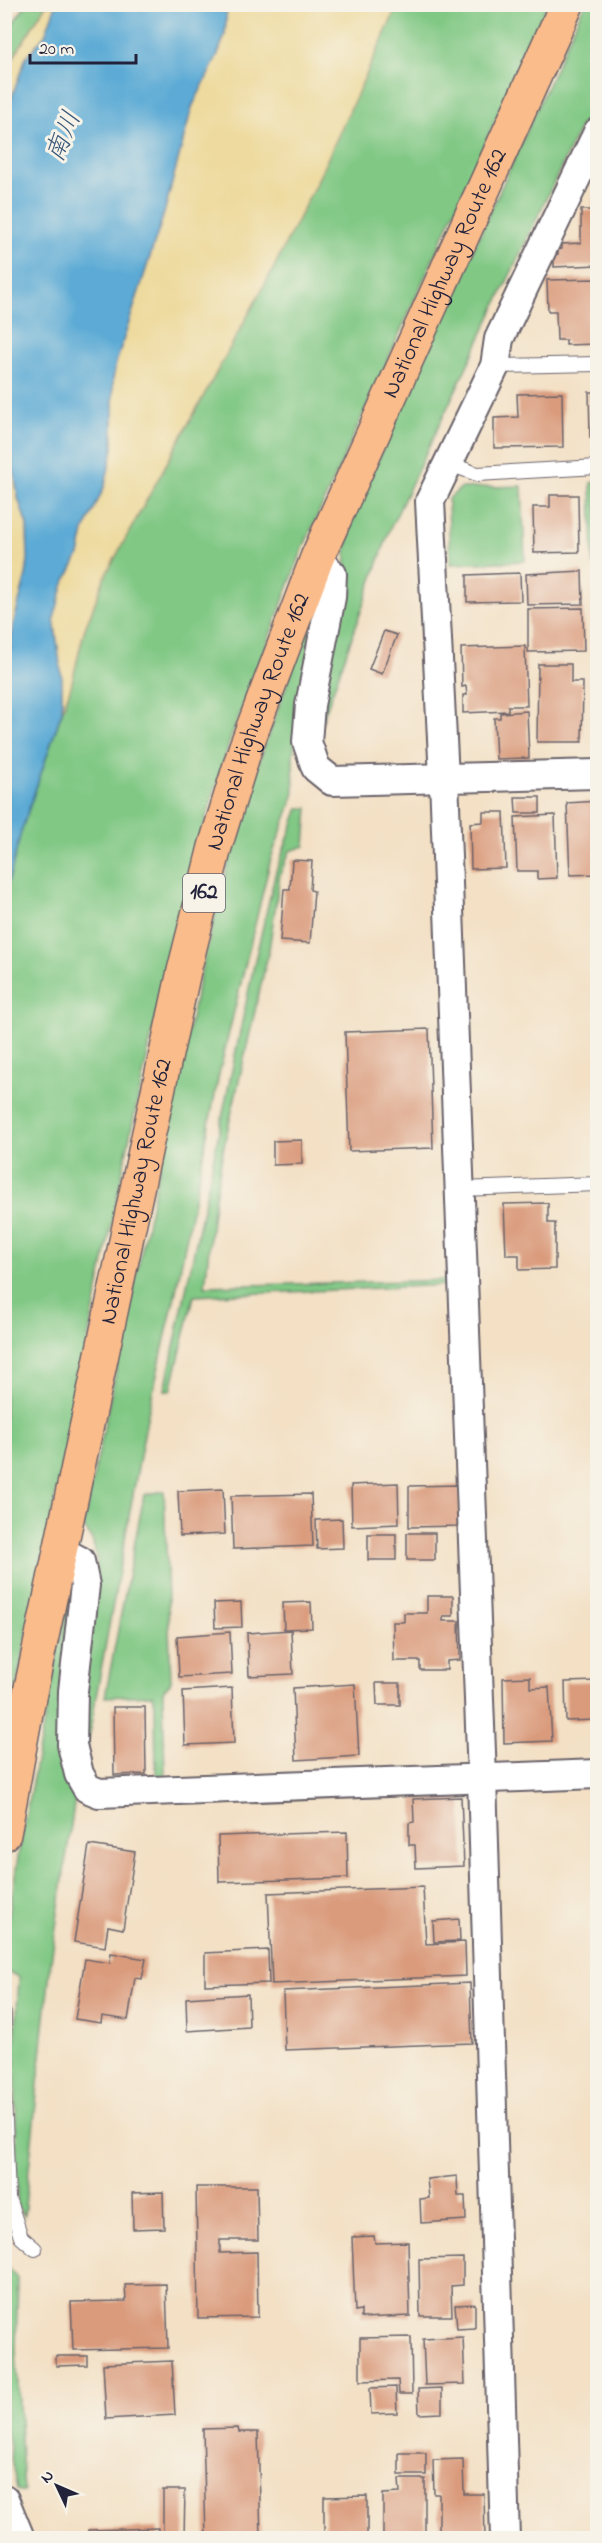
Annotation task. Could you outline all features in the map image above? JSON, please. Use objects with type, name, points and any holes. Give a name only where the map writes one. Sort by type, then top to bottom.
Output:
[{"type":"highway","name":"National Highway Route 162","points":[[4,1834],[28,1702],[184,971],[215,847],[245,749],[317,558],[567,4]]},
{"type":"street","points":[[505,2538],[482,1778],[444,778],[430,501],[495,366],[499,339],[597,132]]},
{"type":"street","points":[[317,558],[332,574],[331,597],[310,705],[307,742],[316,768],[332,781],[597,774]]},
{"type":"street","points":[[61,1551],[80,1562],[85,1585],[73,1690],[72,1745],[79,1774],[87,1788],[99,1793],[597,1774]]},
{"type":"street","points":[[4,2499],[20,2538]]},
{"type":"lane","points":[[495,366],[597,364]]},
{"type":"lane","points":[[447,463],[477,474],[597,467]]},
{"type":"lane","points":[[460,1189],[597,1184]]},
{"type":"lane","points":[[4,2014],[4,2031]]},
{"type":"lane","points":[[4,2096],[8,2198],[21,2237],[34,2249]]},
{"type":"green space","points":[[26,5],[46,5],[5,71],[5,34]]},
{"type":"green space","points":[[398,5],[547,5],[303,548],[230,740],[199,841],[167,966],[5,1741],[4,896],[21,832],[71,686],[84,631],[105,576],[273,269],[319,177]]},
{"type":"green space","points":[[584,5],[597,5],[597,58],[587,126],[581,125],[390,529],[321,725],[353,515]]},
{"type":"green space","points":[[597,482],[597,565],[593,565],[591,483]]},
{"type":"green space","points":[[522,486],[525,561],[450,564],[448,499],[461,488]]},
{"type":"green space","points":[[315,605],[293,756],[294,796],[271,858],[219,1074],[176,1291],[147,1418],[86,1752],[83,1680],[97,1559],[92,1539],[83,1526],[200,976],[231,852],[258,765]]},
{"type":"green space","points":[[299,808],[308,808],[305,846],[290,851],[280,874],[269,950],[223,1150],[213,1210],[205,1286],[450,1280],[450,1285],[194,1296],[171,1390],[165,1390],[255,960],[276,871]]},
{"type":"green space","points":[[164,1491],[171,1682],[163,1691],[165,1778],[156,1779],[153,1695],[105,1697],[144,1495]]},
{"type":"green space","points":[[71,1586],[66,1775],[75,1798],[51,1961],[24,2216],[17,2205],[15,2046],[19,1977],[5,1971],[5,1941],[21,1838]]},
{"type":"green space","points":[[5,2265],[18,2278],[16,2349],[24,2492],[17,2490],[5,2426]]},
{"type":"sand","points":[[46,5],[56,5],[45,35],[26,57],[5,117],[5,71]]},
{"type":"sand","points":[[227,5],[398,5],[319,177],[273,269],[105,576],[84,631],[71,686],[62,711],[62,680],[54,618],[63,586],[79,555],[84,531],[105,485],[113,448],[113,379],[116,363],[164,213],[192,107],[216,59],[225,35]]},
{"type":"sand","points":[[5,447],[8,448],[12,458],[18,498],[27,525],[28,559],[26,576],[13,625],[5,690]]},
{"type":"water","name":"南川","points":[[56,5],[227,5],[225,34],[216,59],[192,107],[164,213],[116,363],[113,379],[113,449],[105,485],[84,531],[79,555],[63,586],[54,618],[62,680],[62,711],[21,832],[5,896],[5,690],[13,625],[26,576],[28,559],[27,525],[18,498],[12,458],[5,447],[5,117],[26,57],[45,35]]},
{"type":"building","points":[[598,197],[598,265],[554,267],[554,255],[562,249],[562,244],[581,243],[581,210],[593,210],[593,198]]},
{"type":"building","points":[[596,279],[597,344],[566,345],[566,340],[557,340],[556,311],[548,311],[547,280]]},
{"type":"building","points":[[589,392],[598,392],[598,437],[590,437]]},
{"type":"building","points":[[562,393],[563,447],[494,448],[494,418],[518,417],[517,394]]},
{"type":"building","points":[[550,495],[578,495],[579,552],[534,553],[533,507],[550,507]]},
{"type":"building","points":[[582,571],[583,604],[527,605],[526,574]]},
{"type":"building","points":[[520,573],[521,601],[467,602],[467,575]]},
{"type":"building","points":[[583,608],[584,651],[528,652],[528,609]]},
{"type":"building","points":[[384,631],[397,635],[382,674],[369,669]]},
{"type":"building","points":[[525,646],[527,706],[508,706],[508,711],[463,713],[463,695],[467,695],[466,686],[462,687],[461,648]]},
{"type":"building","points":[[538,664],[571,664],[571,682],[583,682],[582,742],[537,742]]},
{"type":"building","points":[[527,711],[529,758],[496,759],[494,718],[500,718],[500,713]]},
{"type":"building","points":[[515,797],[540,797],[540,813],[516,813]]},
{"type":"building","points":[[598,801],[598,874],[570,875],[567,803]]},
{"type":"building","points":[[483,812],[504,812],[506,868],[471,869],[470,823],[483,822]]},
{"type":"building","points":[[555,815],[557,878],[537,879],[537,871],[517,871],[515,817]]},
{"type":"building","points":[[292,860],[312,861],[310,890],[314,891],[310,943],[280,941],[284,889],[290,889]]},
{"type":"building","points":[[429,1029],[433,1148],[349,1151],[345,1032]]},
{"type":"building","points":[[302,1140],[302,1164],[273,1165],[273,1141]]},
{"type":"building","points":[[548,1203],[548,1223],[555,1223],[555,1269],[519,1270],[519,1255],[506,1255],[504,1204]]},
{"type":"building","points":[[398,1483],[399,1524],[352,1526],[351,1485]]},
{"type":"building","points":[[460,1485],[460,1526],[409,1527],[409,1486]]},
{"type":"building","points":[[223,1489],[225,1534],[180,1536],[178,1491]]},
{"type":"building","points":[[311,1494],[313,1546],[233,1549],[231,1496]]},
{"type":"building","points":[[342,1519],[343,1548],[317,1549],[316,1520]]},
{"type":"building","points":[[407,1533],[435,1533],[435,1560],[407,1560]]},
{"type":"building","points":[[368,1534],[396,1534],[396,1560],[368,1560]]},
{"type":"building","points":[[427,1596],[453,1596],[453,1616],[443,1616],[443,1621],[459,1621],[460,1660],[447,1661],[447,1670],[420,1670],[420,1661],[394,1661],[393,1622],[404,1622],[404,1613],[427,1613]]},
{"type":"building","points":[[241,1602],[242,1627],[215,1628],[214,1603]]},
{"type":"building","points":[[311,1602],[312,1628],[284,1629],[283,1603]]},
{"type":"building","points":[[291,1630],[293,1674],[249,1676],[247,1633]]},
{"type":"building","points":[[230,1632],[232,1674],[179,1677],[177,1636]]},
{"type":"building","points":[[530,1677],[530,1688],[549,1687],[552,1741],[504,1743],[503,1678]]},
{"type":"building","points":[[598,1681],[598,1720],[566,1721],[565,1682]]},
{"type":"building","points":[[376,1683],[400,1683],[400,1705],[377,1705]]},
{"type":"building","points":[[355,1684],[359,1756],[296,1760],[293,1688]]},
{"type":"building","points":[[232,1688],[234,1743],[185,1745],[183,1691]]},
{"type":"building","points":[[113,1707],[145,1707],[146,1774],[114,1775]]},
{"type":"building","points":[[461,1797],[464,1866],[416,1868],[415,1845],[409,1845],[409,1823],[414,1822],[413,1799]]},
{"type":"building","points":[[347,1832],[348,1878],[219,1882],[218,1836]]},
{"type":"building","points":[[89,1845],[135,1852],[123,1929],[108,1926],[105,1947],[74,1942]]},
{"type":"building","points":[[423,1887],[426,1944],[465,1942],[466,1976],[272,1984],[268,1893]]},
{"type":"building","points":[[459,1919],[460,1941],[434,1942],[433,1921]]},
{"type":"building","points":[[268,1950],[269,1983],[205,1985],[205,1953]]},
{"type":"building","points":[[111,1953],[146,1959],[142,1979],[135,1978],[128,2020],[102,2016],[101,2023],[75,2019],[85,1959],[110,1963]]},
{"type":"building","points":[[470,1983],[472,2043],[285,2050],[283,1991]]},
{"type":"building","points":[[248,1994],[249,2027],[187,2031],[186,1998]]},
{"type":"building","points":[[457,2176],[458,2196],[465,2196],[466,2220],[421,2223],[420,2199],[429,2198],[427,2179]]},
{"type":"building","points":[[196,2187],[257,2187],[258,2240],[220,2240],[220,2253],[257,2252],[258,2317],[198,2318]]},
{"type":"building","points":[[163,2192],[164,2228],[133,2229],[132,2193]]},
{"type":"building","points":[[374,2236],[375,2243],[408,2242],[410,2316],[361,2318],[361,2310],[355,2311],[352,2237]]},
{"type":"building","points":[[463,2258],[463,2285],[451,2286],[452,2316],[420,2316],[419,2259]]},
{"type":"building","points":[[166,2284],[168,2348],[73,2350],[71,2302],[126,2301],[125,2285]]},
{"type":"building","points":[[475,2304],[475,2328],[457,2329],[455,2305]]},
{"type":"building","points":[[411,2337],[412,2394],[399,2394],[398,2380],[360,2381],[360,2338]]},
{"type":"building","points":[[463,2337],[465,2384],[425,2385],[423,2339]]},
{"type":"building","points":[[56,2356],[87,2356],[87,2365],[56,2366]]},
{"type":"building","points":[[172,2361],[175,2415],[106,2419],[103,2364]]},
{"type":"building","points":[[396,2387],[397,2413],[371,2414],[370,2388]]},
{"type":"building","points":[[442,2388],[442,2413],[419,2414],[418,2389]]},
{"type":"building","points":[[238,2428],[239,2432],[258,2432],[261,2538],[206,2538],[203,2429]]},
{"type":"building","points":[[399,2453],[426,2453],[426,2475],[399,2475]]},
{"type":"building","points":[[463,2459],[464,2494],[484,2494],[485,2538],[439,2538],[439,2494],[434,2494],[433,2460]]},
{"type":"building","points":[[399,2479],[425,2479],[425,2537],[383,2538],[383,2494],[400,2493]]},
{"type":"building","points":[[163,2490],[185,2490],[184,2538],[163,2538]]},
{"type":"building","points":[[367,2496],[367,2538],[324,2538],[324,2497]]},
{"type":"building","points":[[158,2528],[158,2538],[88,2538],[88,2530]]}]
